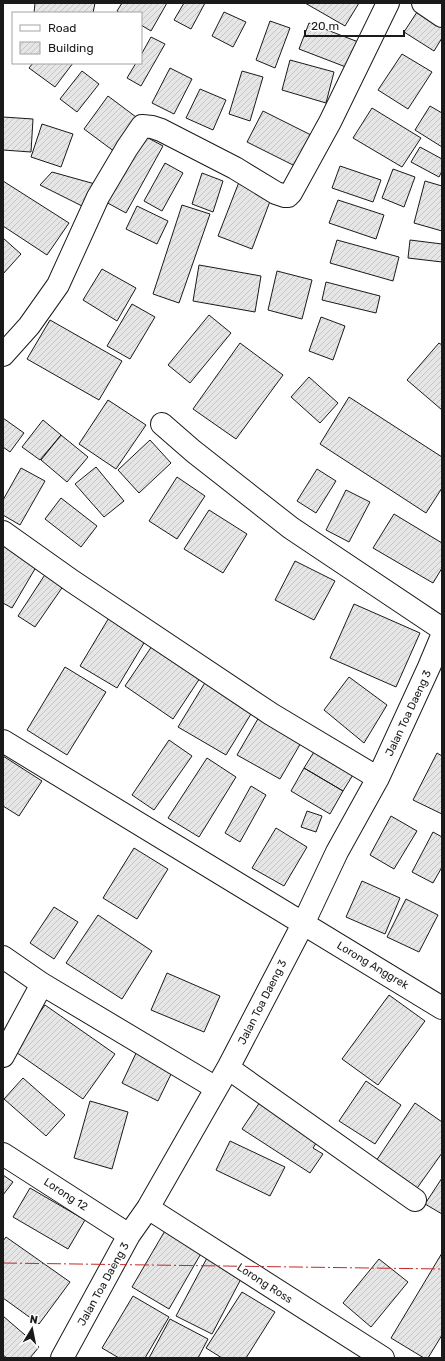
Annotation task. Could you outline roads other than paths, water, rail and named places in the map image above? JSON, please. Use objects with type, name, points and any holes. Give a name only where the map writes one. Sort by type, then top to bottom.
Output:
[{"type":"street","points":[[3,355],[29,326],[58,285],[98,197],[142,126],[152,127],[166,133],[235,168],[276,193],[285,196],[292,193],[330,122],[388,3]]},
{"type":"street","points":[[423,3],[442,16]]},
{"type":"street","points":[[162,424],[193,451],[291,528],[442,629]]},
{"type":"street","points":[[3,532],[271,714],[378,778]]},
{"type":"street","name":"Jalan Toa Daeng 3","points":[[62,1358],[129,1235],[148,1208],[228,1068],[303,924],[337,852],[435,672],[442,636]]},
{"type":"street","name":"Lorong Anggrek","points":[[3,741],[442,1008]]},
{"type":"street","points":[[3,957],[42,984],[216,1088]]},
{"type":"street","points":[[3,1056],[42,984]]},
{"type":"street","points":[[228,1068],[416,1200]]},
{"type":"street","name":"Lorong 12","points":[[3,1154],[129,1235]]},
{"type":"street","name":"Lorong Ross","points":[[148,1208],[382,1358]]}]
